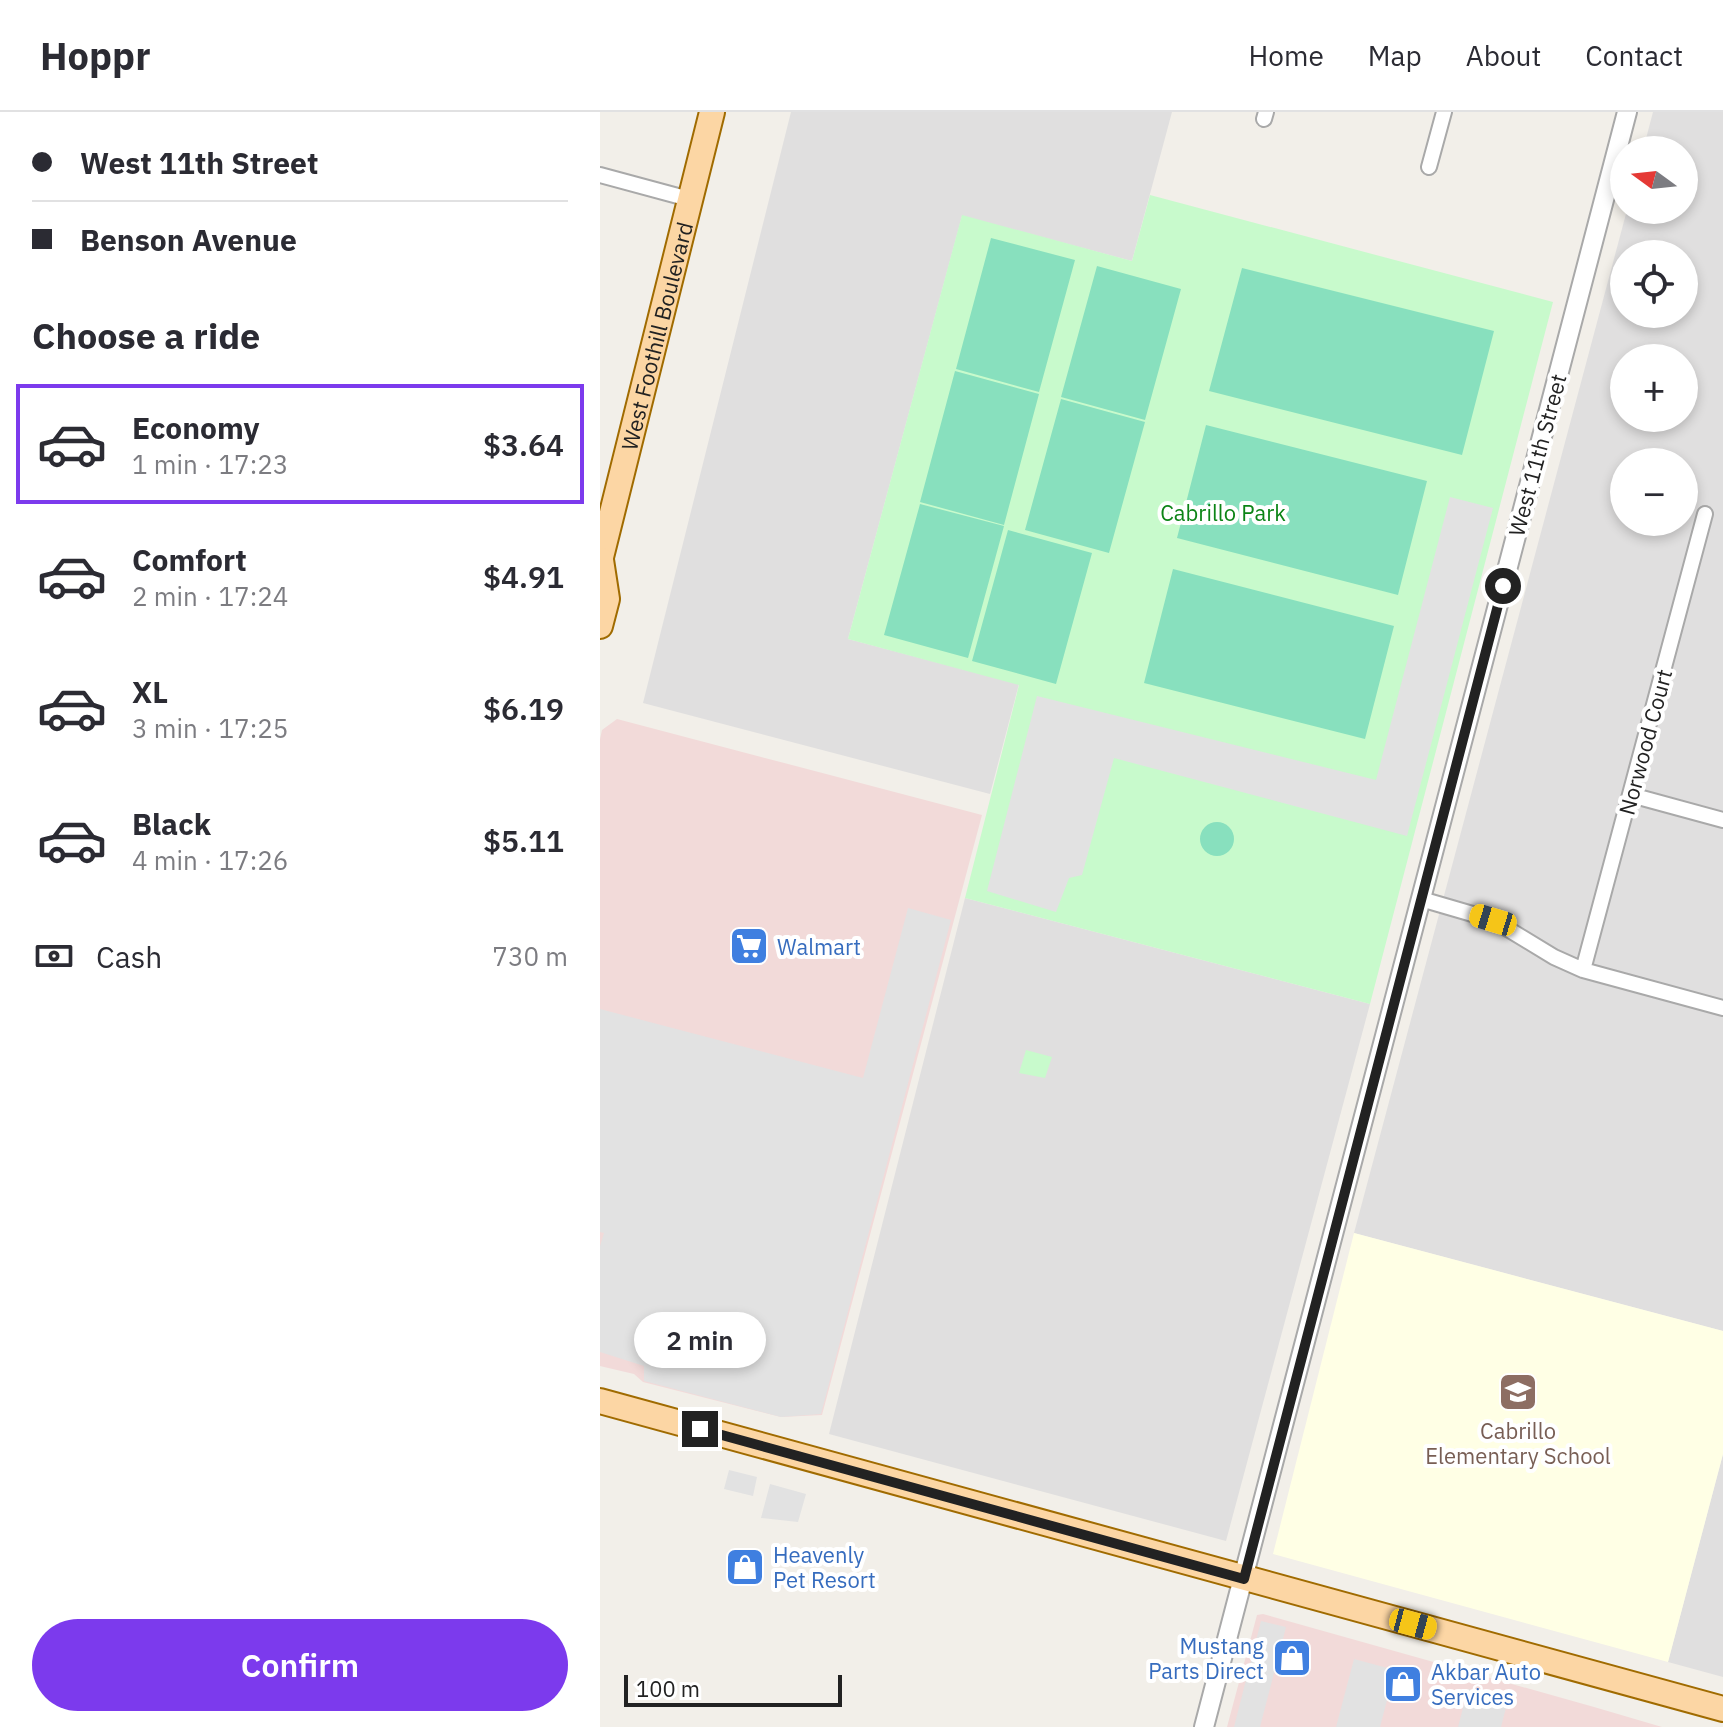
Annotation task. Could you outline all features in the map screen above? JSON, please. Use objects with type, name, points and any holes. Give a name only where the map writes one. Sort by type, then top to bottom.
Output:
[{"type":"main road","name":"West Foothill Boulevard","points":[[600,626],[607,599],[600,560],[712,112]]},
{"type":"main road","points":[[600,1401],[1723,1709]]},
{"type":"street","points":[[1429,167],[1444,112]]},
{"type":"street","name":"West 11th Street","points":[[1204,1727],[1627,112]]},
{"type":"street","points":[[600,175],[689,199]]},
{"type":"street","name":"Norwood Court","points":[[1583,970],[1705,514]]},
{"type":"street","points":[[1631,795],[1723,820]]},
{"type":"street","points":[[1421,899],[1493,920],[1554,957],[1583,970],[1723,1008]]},
{"type":"shaded area","points":[[791,112],[1172,112],[1132,261],[962,216],[848,639],[1019,684],[990,794],[643,703]]},
{"type":"shaded area","points":[[1653,112],[1723,112],[1723,1331],[1354,1233],[1610,274],[1610,328],[1698,328],[1698,240],[1619,240],[1623,224],[1698,224],[1698,136],[1647,136]]},
{"type":"shaded area","points":[[1450,497],[1493,508],[1407,836],[1114,758],[1082,875],[1069,878],[1056,912],[987,891],[1037,696],[1376,780]]},
{"type":"shaded area","points":[[617,719],[982,815],[822,1415],[781,1417],[643,1382],[634,1374],[600,1366],[600,739],[602,730]]},
{"type":"shaded area","points":[[965,898],[1370,1004],[1226,1541],[829,1434]]},
{"type":"shaded area","points":[[908,908],[951,920],[821,1414],[781,1417],[644,1381],[644,1366],[600,1352],[600,1246],[604,1233],[600,1232],[600,1009],[863,1078]]},
{"type":"shaded area","name":"Cabrillo Elementary School","points":[[1354,1233],[1723,1331],[1723,1454],[1668,1662],[1273,1554]]},
{"type":"shaded area","points":[[1723,1454],[1723,1677],[1668,1662]]},
{"type":"shaded area","points":[[729,1470],[757,1477],[753,1496],[724,1489]]},
{"type":"shaded area","points":[[770,1484],[806,1494],[798,1522],[761,1518]]},
{"type":"shaded area","points":[[1263,1614],[1662,1727],[1227,1727],[1257,1615]]},
{"type":"shaded area","points":[[1261,1621],[1286,1627],[1260,1727],[1234,1727]]},
{"type":"shaded area","points":[[1354,1659],[1395,1670],[1380,1727],[1336,1727]]},
{"type":"shaded area","points":[[1468,1689],[1508,1700],[1501,1727],[1458,1727]]},
{"type":"green space","name":"Cabrillo Park","points":[[1150,195],[1553,302],[1370,1004],[965,898],[1019,685],[848,639],[962,215],[1132,261]]},
{"type":"green space","points":[[991,238],[1075,260],[1039,392],[956,369]]},
{"type":"green space","points":[[1097,266],[1181,289],[1145,420],[1061,397]]},
{"type":"green space","points":[[1242,268],[1494,331],[1462,455],[1209,391]]},
{"type":"green space","points":[[955,371],[1039,394],[1004,525],[920,502]]},
{"type":"green space","points":[[1061,399],[1145,422],[1109,553],[1025,530]]},
{"type":"green space","points":[[1206,425],[1427,481],[1398,595],[1177,538]]},
{"type":"green space","points":[[920,504],[1004,526],[968,658],[884,635]]},
{"type":"green space","points":[[1008,530],[1092,553],[1056,684],[972,661]]},
{"type":"green space","points":[[1173,569],[1394,626],[1365,739],[1144,683]]},
{"type":"green space","points":[[1217,822],[1229,827],[1234,839],[1229,851],[1217,856],[1205,851],[1200,839],[1205,827]]},
{"type":"green space","points":[[1026,1050],[1052,1057],[1045,1078],[1019,1073]]},
{"type":"place","name":"Walmart","points":[[749,946]]},
{"type":"place","name":"Cabrillo Elementary School","points":[[1518,1392]]},
{"type":"place","name":"Heavenly Pet Resort","points":[[745,1567]]},
{"type":"place","name":"Mustang Parts Direct","points":[[1292,1658]]},
{"type":"place","name":"Akbar Auto Services","points":[[1403,1684]]},
{"type":"route","points":[[700,1429],[1244,1579],[1503,586]]}]
